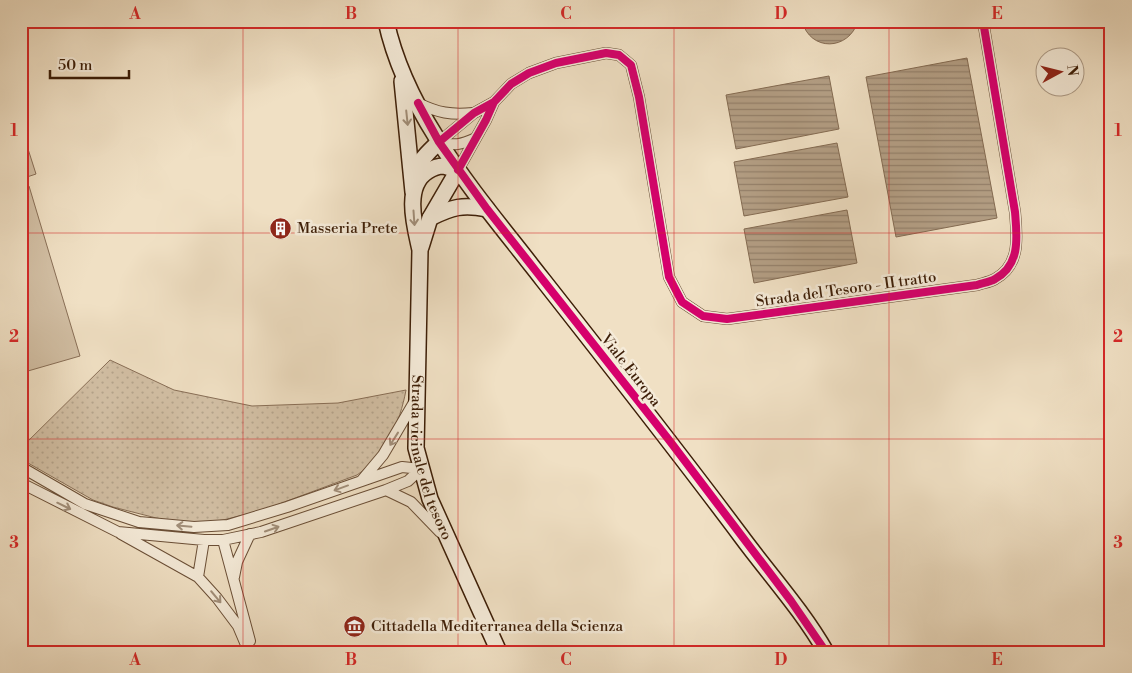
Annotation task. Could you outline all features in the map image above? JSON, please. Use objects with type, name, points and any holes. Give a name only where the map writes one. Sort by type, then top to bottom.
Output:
[{"type":"main road","name":"Viale Europa","points":[[386,21],[401,70],[438,142],[487,209],[669,440],[791,602],[826,652]]},
{"type":"main road","points":[[401,70],[412,176],[415,228],[420,250]]},
{"type":"main road","points":[[412,176],[423,157],[438,142]]},
{"type":"main road","points":[[413,195],[417,181],[433,168],[442,166],[458,170],[430,218],[420,250]]},
{"type":"main road","points":[[430,218],[460,206],[487,209]]},
{"type":"main road","name":"Strada vicinale del tesoro","points":[[420,250],[416,448],[430,499],[499,652]]},
{"type":"street","name":"Strada del Tesoro - II tratto","points":[[494,102],[511,84],[529,73],[556,63],[606,53],[619,55],[631,65],[639,97],[669,277],[682,302],[703,316],[727,319],[977,285],[996,279],[1011,266],[1018,242],[983,21]]},
{"type":"street","points":[[438,142],[474,113],[494,102]]},
{"type":"street","points":[[458,170],[494,102]]},
{"type":"street","points":[[418,104],[436,112],[450,114],[474,113]]},
{"type":"street","points":[[438,142],[461,145],[476,138]]},
{"type":"street","points":[[362,480],[384,455],[417,396]]},
{"type":"street","points":[[21,467],[85,504],[139,522],[194,527],[228,525],[287,507],[402,467],[421,469]]},
{"type":"street","points":[[118,532],[223,540],[261,532],[386,490],[408,482],[421,469]]},
{"type":"street","points":[[21,483],[118,532],[198,577],[238,626],[251,652]]},
{"type":"street","points":[[386,490],[411,502],[447,540]]},
{"type":"street","points":[[234,580],[237,562],[250,534]]},
{"type":"street","points":[[198,577],[204,540]]},
{"type":"street","points":[[223,540],[251,652]]},
{"type":"shaded area","points":[[802,21],[858,21],[847,38],[830,44],[821,43],[813,38],[806,31]]},
{"type":"shaded area","points":[[967,58],[997,218],[896,237],[866,77]]},
{"type":"shaded area","points":[[829,76],[839,129],[736,149],[726,95]]},
{"type":"shaded area","points":[[21,127],[36,174],[21,179]]},
{"type":"shaded area","points":[[837,143],[848,197],[744,216],[734,162]]},
{"type":"shaded area","points":[[29,186],[80,356],[21,373],[21,188]]},
{"type":"shaded area","points":[[847,210],[857,263],[754,283],[744,229]]},
{"type":"shaded area","points":[[110,360],[174,390],[252,406],[338,403],[406,390],[400,415],[390,438],[376,458],[357,475],[263,510],[223,520],[201,523],[164,520],[93,500],[21,459],[21,448]]},
{"type":"cycle path","points":[[458,170],[494,102],[511,84],[529,73],[556,63],[606,53],[619,55],[631,65],[639,97],[669,277],[682,302],[703,316],[727,319],[977,285],[995,279],[1003,273],[1009,266],[1016,249],[1015,212],[983,21]]},
{"type":"cycle path","points":[[439,142],[474,113],[494,102]]},
{"type":"cycle path","points":[[418,103],[439,142],[487,209],[669,440],[791,601],[826,652]]},
{"type":"place","name":"Masseria Prete","points":[[281,228]]},
{"type":"place","name":"Cittadella Mediterranea della Scienza","points":[[355,626]]}]
